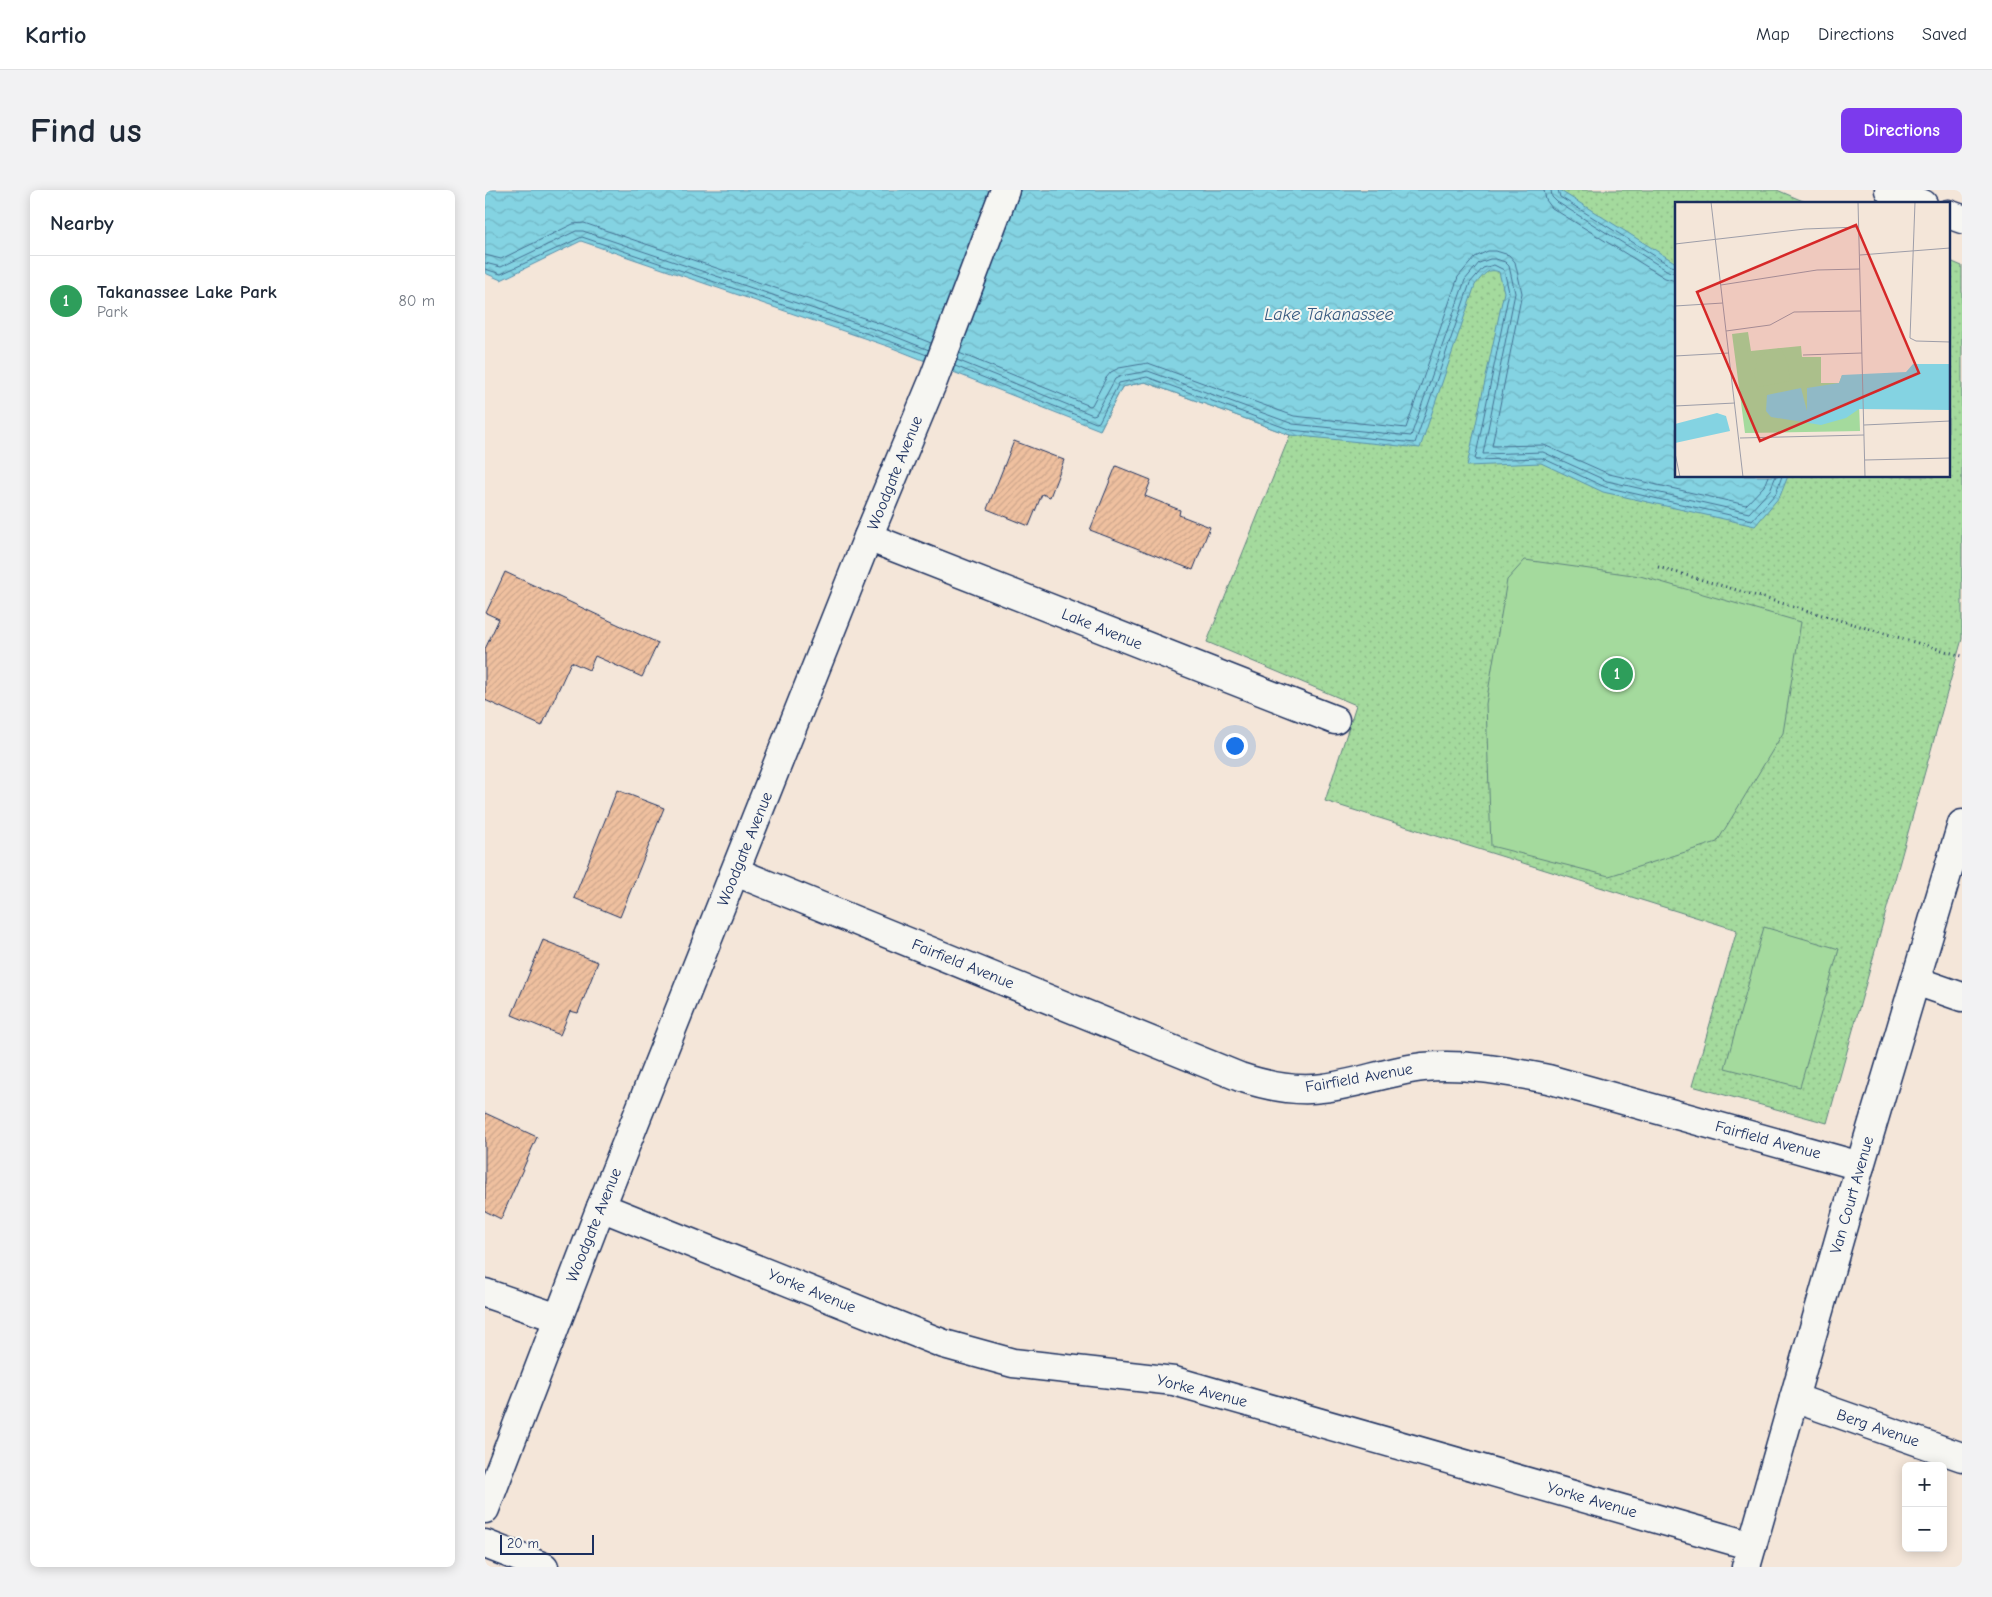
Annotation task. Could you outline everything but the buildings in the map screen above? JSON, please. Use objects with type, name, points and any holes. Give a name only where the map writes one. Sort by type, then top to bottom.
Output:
[{"type":"street","name":"Woodgate Avenue","points":[[485,1509],[601,1207],[933,381],[1005,190]]},
{"type":"street","points":[[1889,190],[1918,202]]},
{"type":"street","points":[[1949,214],[1962,219]]},
{"type":"street","name":"Lake Avenue","points":[[869,537],[1335,720]]},
{"type":"street","name":"Van Court Avenue","points":[[1749,1556],[1859,1166],[1962,824]]},
{"type":"street","name":"Fairfield Avenue","points":[[736,872],[1240,1077],[1263,1084],[1295,1089],[1323,1088],[1422,1068],[1461,1066],[1498,1069],[1548,1079],[1859,1166]]},
{"type":"street","points":[[1916,981],[1962,997]]},
{"type":"street","name":"Yorke Avenue","points":[[601,1207],[944,1344],[1013,1363],[1175,1381],[1749,1556]]},
{"type":"street","points":[[485,1293],[558,1318]]},
{"type":"street","name":"Berg Avenue","points":[[1794,1398],[1962,1457]]},
{"type":"street","points":[[485,1544],[544,1567]]},
{"type":"path","points":[[1658,567],[1962,656]]},
{"type":"green space","points":[[1043,190],[1777,190],[1805,202],[1675,202],[1675,478],[1949,478],[1949,260],[1962,266],[1962,639],[1827,1123],[1692,1086],[1737,930],[1325,801],[1356,705],[1207,642],[1290,435],[1145,382],[1122,387],[1100,430]]},
{"type":"green space","points":[[1525,560],[1640,576],[1801,622],[1783,733],[1717,842],[1609,876],[1491,846],[1486,704],[1507,580]]},
{"type":"green space","points":[[1764,927],[1839,949],[1800,1087],[1725,1068]]},
{"type":"water","name":"Lake Takanassee","points":[[485,190],[1559,190],[1675,262],[1675,478],[1787,478],[1780,496],[1755,526],[1603,492],[1541,463],[1467,466],[1504,292],[1499,272],[1495,271],[1485,274],[1475,285],[1420,448],[1290,435],[1145,382],[1122,387],[1100,430],[890,347],[581,241],[501,280],[485,273]]},
{"type":"place","name":"Takanassee Lake Park","points":[[1617,674]]}]
